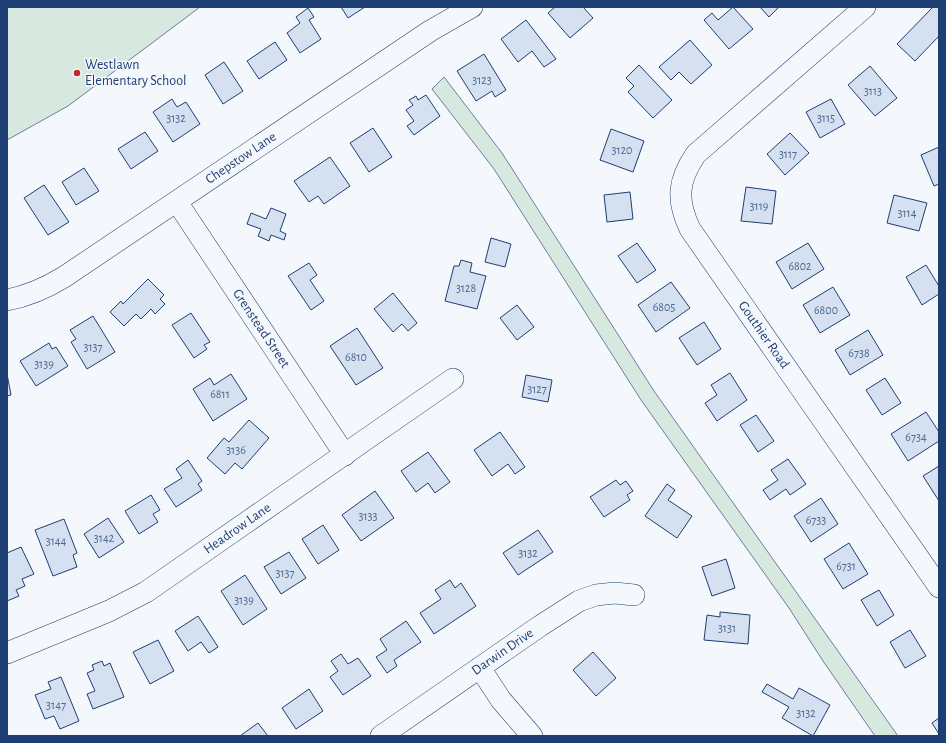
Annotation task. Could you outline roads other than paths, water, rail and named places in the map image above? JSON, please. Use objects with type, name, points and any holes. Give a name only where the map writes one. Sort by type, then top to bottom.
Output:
[{"type":"street","name":"Chepstow Lane","points":[[7,300],[21,298],[46,288],[177,202],[430,31],[472,7]]},
{"type":"street","name":"Gouthier Road","points":[[865,7],[696,154],[687,166],[682,181],[680,199],[683,216],[694,236],[939,587]]},
{"type":"street","name":"Grenstead Street","points":[[177,202],[345,455]]},
{"type":"street","name":"Headrow Lane","points":[[7,653],[109,612],[146,592],[453,379]]},
{"type":"street","name":"Darwin Drive","points":[[381,736],[540,626],[579,601],[596,595],[615,593],[634,595]]},
{"type":"street","points":[[480,668],[501,700],[532,736]]},
{"type":"place","name":"Westlawn Elementary School","points":[[77,73]]}]
